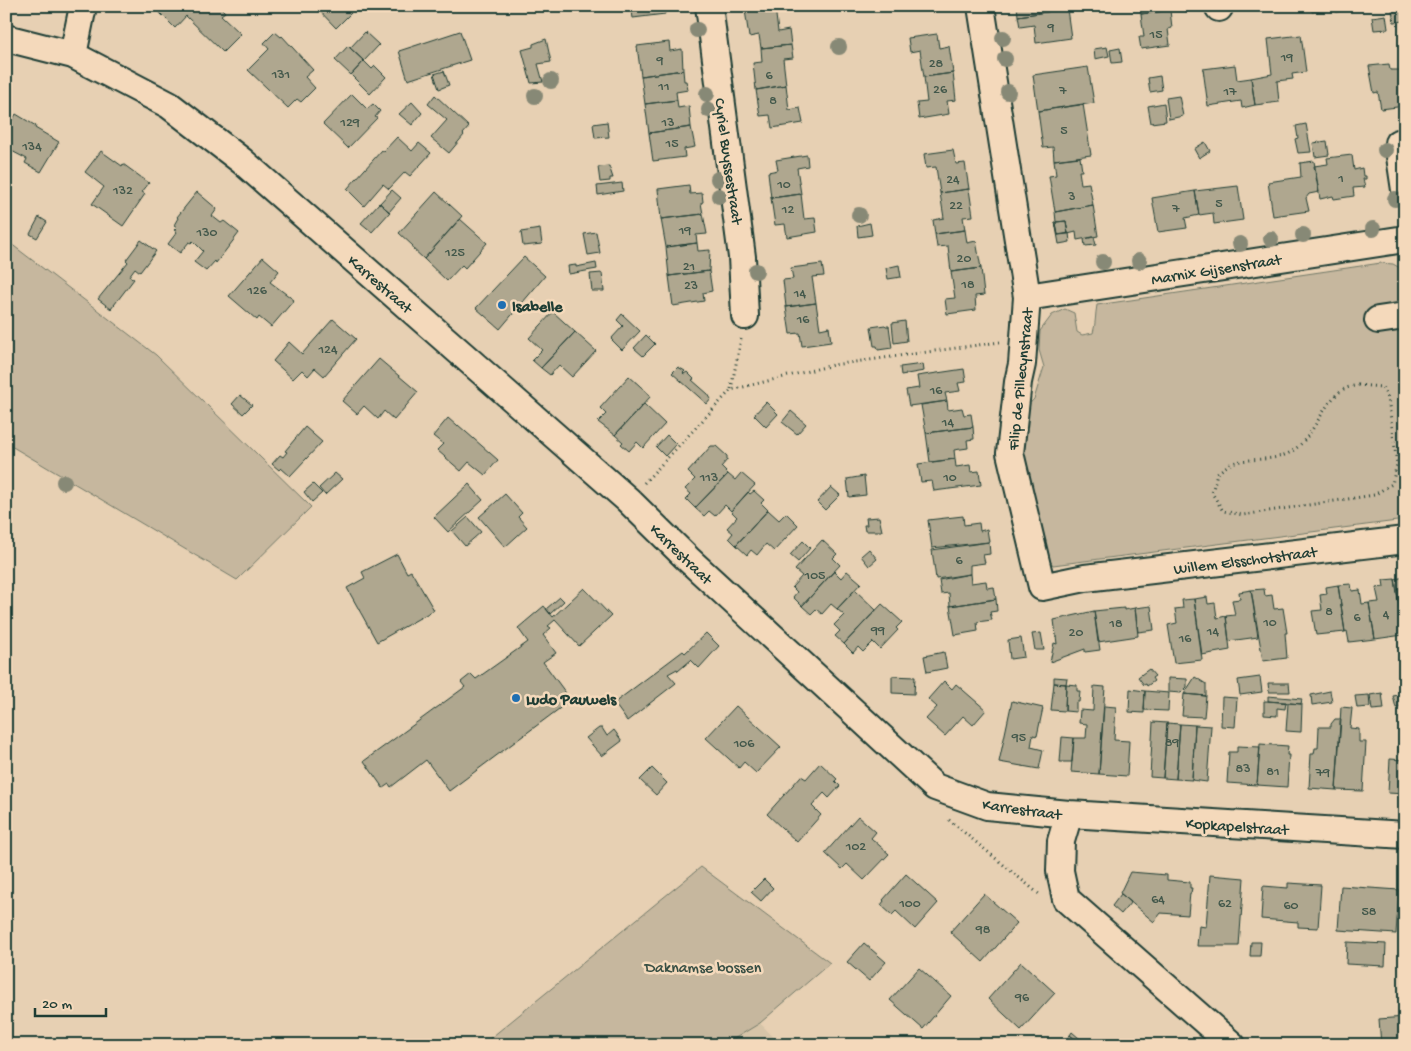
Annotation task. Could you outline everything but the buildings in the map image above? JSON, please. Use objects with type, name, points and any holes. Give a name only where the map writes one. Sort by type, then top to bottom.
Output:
[{"type":"street","points":[[73,55],[82,11],[81,6]]},
{"type":"street","name":"Cyriel Buyssestraat","points":[[709,6],[742,257],[745,316]]},
{"type":"street","name":"Filip de Pillecynstraat","points":[[981,6],[1027,297],[1024,339],[1010,453],[1042,587],[1085,578]]},
{"type":"street","name":"Karrestraat","points":[[6,38],[73,55],[169,105],[242,161],[628,500],[688,559],[935,787],[988,806],[1069,814],[1060,841],[1060,871],[1066,899]]},
{"type":"street","points":[[1405,142],[1398,143],[1405,190]]},
{"type":"street","name":"Marnix Gijsenstraat","points":[[1027,297],[1405,239]]},
{"type":"street","points":[[1378,320],[1405,316]]},
{"type":"street","name":"Willem Elsschotstraat","points":[[1085,578],[1405,540]]},
{"type":"street","name":"Kopkapelstraat","points":[[1069,814],[1405,835]]},
{"type":"street","points":[[1066,899],[1232,1045]]},
{"type":"path","points":[[628,500],[731,390],[745,316]]},
{"type":"path","points":[[731,390],[834,365],[1024,339]]},
{"type":"path","points":[[1358,385],[1382,388],[1388,398],[1397,464],[1392,484],[1374,495],[1243,515],[1223,511],[1212,493],[1217,473],[1234,462],[1288,454],[1300,446],[1311,434],[1334,398],[1344,389],[1358,385]]},
{"type":"path","points":[[935,787],[942,814],[1053,906],[1066,899]]},
{"type":"shaded area","points":[[760,1023],[781,1045],[724,1045]]},
{"type":"green space","points":[[6,240],[156,355],[311,507],[237,580],[6,443]]},
{"type":"green space","points":[[1381,263],[1393,264],[1402,269],[1405,285],[1403,302],[1395,307],[1405,329],[1405,520],[1053,565],[1040,547],[1020,445],[1021,413],[1034,399],[1044,367],[1039,350],[1040,331],[1052,315],[1065,309],[1074,313],[1077,332],[1082,335],[1093,333],[1097,305]]},
{"type":"green space","name":"Daknamse bossen","points":[[701,867],[830,963],[760,1023],[724,1045],[482,1045]]},
{"type":"place","name":"Isabelle","points":[[502,305]]},
{"type":"place","name":"Ludo Pauwels","points":[[516,698]]}]
